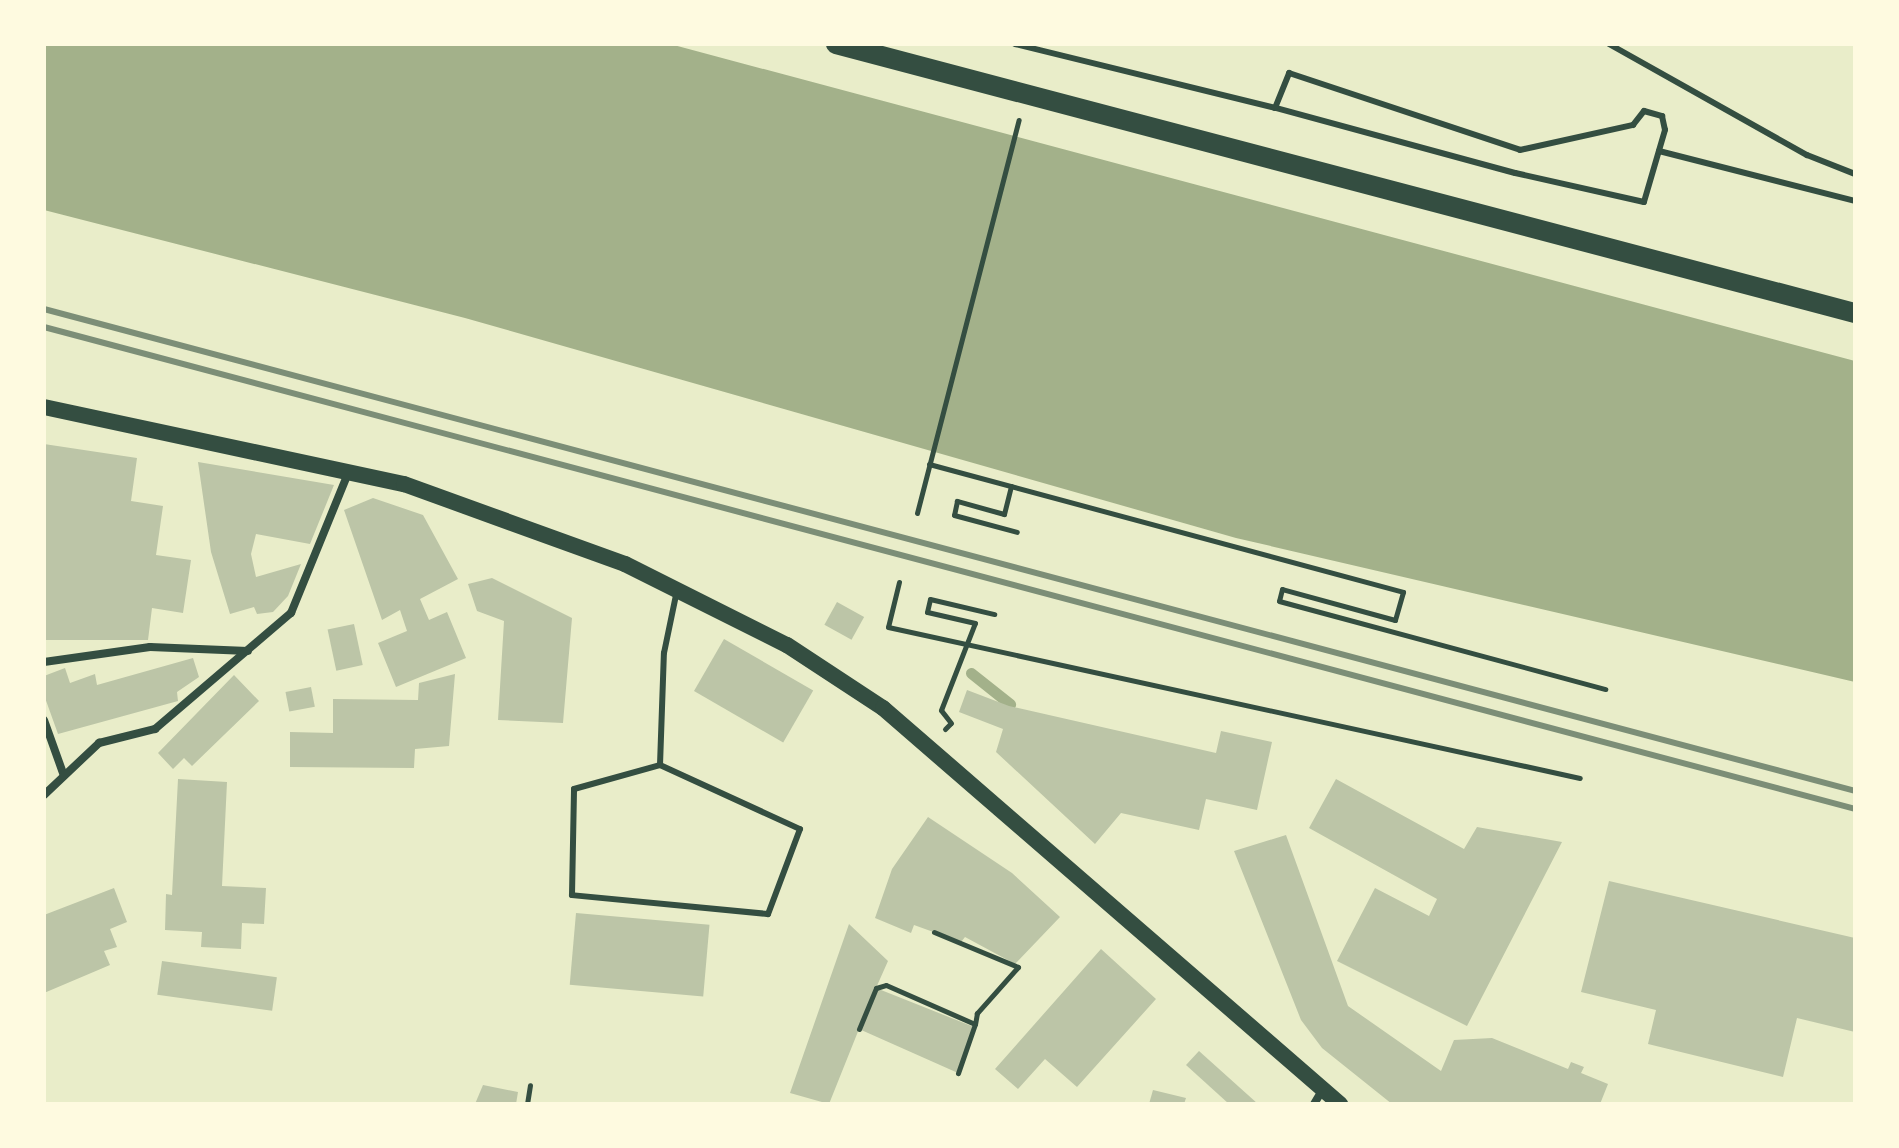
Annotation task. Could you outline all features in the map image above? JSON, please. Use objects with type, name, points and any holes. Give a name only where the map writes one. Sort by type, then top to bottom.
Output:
[{"type":"main road","points":[[836,44],[1855,313]]},
{"type":"main road","points":[[44,407],[350,468],[456,501],[677,588],[787,645],[883,708],[1318,1097],[1340,1104]]},
{"type":"street","points":[[44,795],[99,743],[155,729],[291,613],[350,468]]},
{"type":"street","points":[[44,662],[150,647],[249,651]]},
{"type":"street","points":[[44,720],[64,776]]},
{"type":"lane","points":[[1015,44],[1275,108],[1515,173],[1644,202],[1665,130],[1662,116],[1644,111],[1633,125],[1520,150],[1289,73],[1275,108]]},
{"type":"lane","points":[[1609,44],[1807,155],[1855,174]]},
{"type":"lane","points":[[1659,151],[1855,201]]},
{"type":"lane","points":[[660,765],[664,653],[677,588]]},
{"type":"lane","points":[[660,765],[800,829],[768,914],[572,895],[574,789],[660,765]]},
{"type":"path","points":[[917,513],[1020,115]]},
{"type":"path","points":[[929,464],[1403,592],[1392,632]]},
{"type":"path","points":[[1011,486],[1004,514],[957,501],[954,515],[1017,532]]},
{"type":"path","points":[[899,582],[888,627],[969,648],[1580,778]]},
{"type":"path","points":[[1395,620],[1282,589],[1279,601],[1605,689]]},
{"type":"path","points":[[951,723],[941,710],[969,648],[975,623],[927,612],[930,599],[994,614]]},
{"type":"path","points":[[934,932],[1018,967],[977,1013],[958,1073]]},
{"type":"path","points":[[859,1029],[876,988],[886,985],[975,1024]]},
{"type":"path","points":[[527,1104],[530,1085]]},
{"type":"shaded area","points":[[44,44],[670,44],[1855,361],[1855,682],[1236,538],[465,318],[44,210]]},
{"type":"building","points":[[44,444],[137,458],[131,501],[163,506],[156,555],[191,560],[183,613],[152,608],[148,640],[44,640]]},
{"type":"building","points":[[198,462],[334,485],[310,544],[256,534],[251,554],[256,577],[301,564],[288,596],[273,612],[257,614],[254,607],[230,614],[211,552]]},
{"type":"building","points":[[373,498],[423,515],[458,579],[420,599],[429,620],[447,612],[466,658],[396,687],[378,643],[407,631],[400,610],[382,620],[344,510]]},
{"type":"building","points":[[492,578],[572,618],[563,723],[498,720],[504,621],[477,611],[468,584]]},
{"type":"building","points":[[837,602],[864,617],[852,640],[824,625]]},
{"type":"building","points":[[354,624],[363,665],[336,671],[328,630]]},
{"type":"building","points":[[724,639],[813,690],[783,742],[694,691]]},
{"type":"building","points":[[193,658],[199,677],[177,692],[178,701],[58,734],[44,695],[44,676],[65,668],[70,683],[95,674],[97,685]]},
{"type":"building","points":[[455,674],[449,746],[415,749],[414,768],[290,767],[290,732],[333,733],[333,699],[418,700],[419,683]]},
{"type":"building","points":[[234,675],[259,701],[192,766],[184,758],[173,769],[158,753]]},
{"type":"building","points":[[311,687],[315,707],[289,712],[285,692]]},
{"type":"building","points":[[967,690],[1009,706],[1216,753],[1221,731],[1272,742],[1257,810],[1206,799],[1199,830],[1121,813],[1095,844],[996,752],[1003,729],[959,712]]},
{"type":"building","points":[[178,779],[227,782],[222,886],[266,888],[264,924],[242,923],[241,949],[201,947],[202,932],[165,930],[166,894],[172,895]]},
{"type":"building","points":[[1336,779],[1464,849],[1477,827],[1562,842],[1467,1026],[1337,961],[1375,888],[1429,916],[1437,899],[1309,828]]},
{"type":"building","points":[[928,817],[1012,873],[1060,917],[1015,964],[965,937],[961,942],[914,925],[911,933],[875,918],[892,869]]},
{"type":"building","points":[[1286,835],[1348,1006],[1441,1071],[1454,1040],[1492,1038],[1568,1069],[1571,1062],[1584,1067],[1581,1073],[1608,1084],[1600,1104],[1392,1104],[1322,1048],[1301,1020],[1234,851]]},
{"type":"building","points":[[1609,881],[1855,938],[1855,1032],[1797,1018],[1783,1077],[1648,1044],[1656,1010],[1581,992]]},
{"type":"building","points":[[114,888],[127,922],[110,929],[117,947],[104,951],[110,965],[44,993],[44,915]]},
{"type":"building","points":[[576,913],[709,925],[703,996],[570,985]]},
{"type":"building","points":[[849,924],[888,961],[876,988],[974,1027],[958,1073],[859,1029],[829,1104],[790,1093]]},
{"type":"building","points":[[1101,949],[1156,999],[1077,1087],[1045,1059],[1018,1089],[995,1069]]},
{"type":"building","points":[[162,961],[277,977],[272,1011],[157,995]]},
{"type":"building","points":[[1199,1051],[1258,1104],[1229,1104],[1186,1065]]},
{"type":"building","points":[[483,1085],[518,1092],[516,1104],[475,1104]]},
{"type":"building","points":[[1153,1090],[1186,1098],[1184,1104],[1149,1104]]},
{"type":"waterway","points":[[971,673],[1010,704]]},
{"type":"railway","points":[[44,309],[1855,791]]},
{"type":"railway","points":[[44,327],[1855,809]]}]
